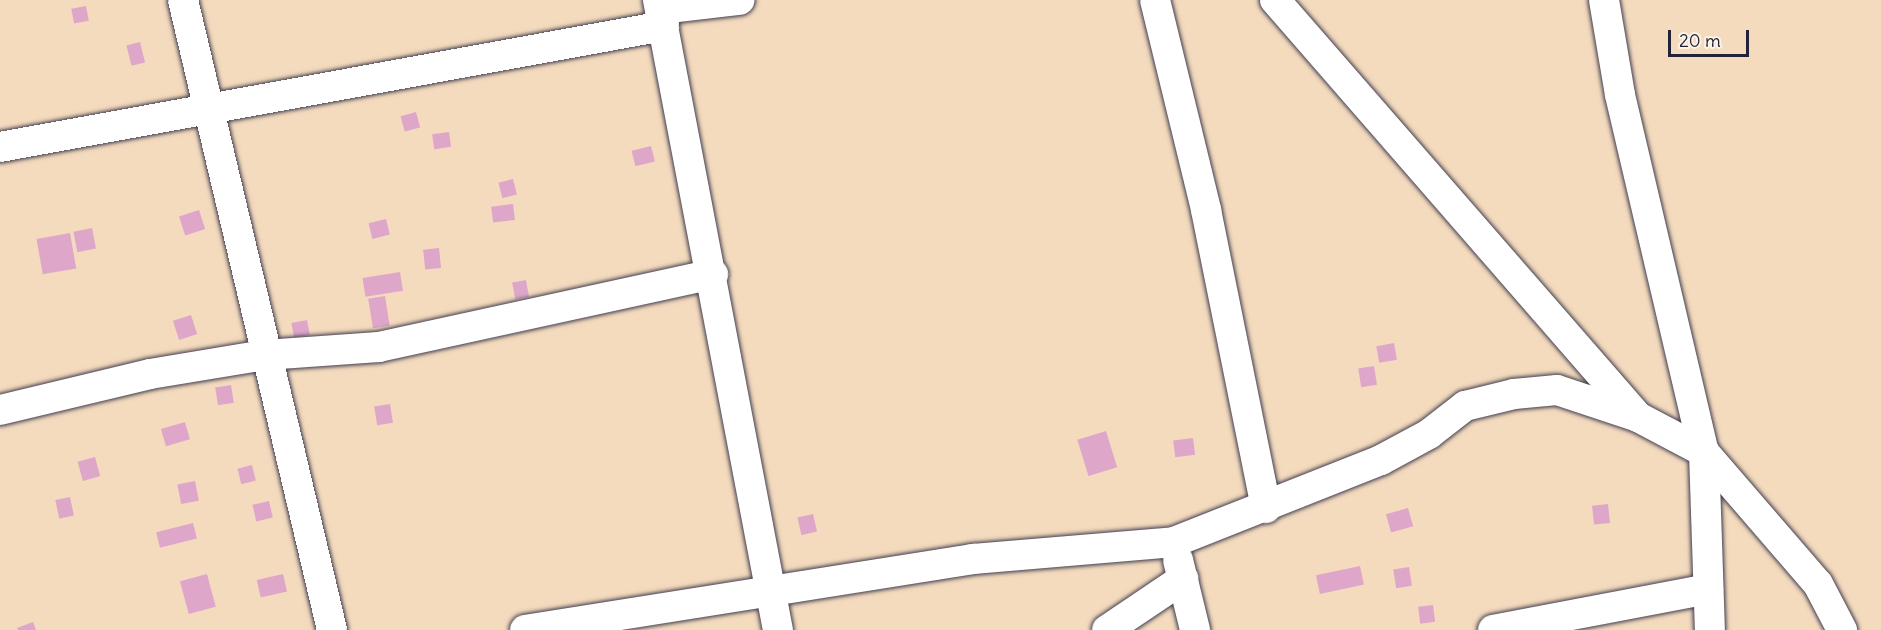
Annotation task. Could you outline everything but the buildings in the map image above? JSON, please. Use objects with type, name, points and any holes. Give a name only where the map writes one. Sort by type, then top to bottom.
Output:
[{"type":"street","points":[[183,0],[265,355],[332,630]]},
{"type":"street","points":[[0,147],[207,107],[661,12],[739,0]]},
{"type":"street","points":[[1155,0],[1206,210],[1266,508]]},
{"type":"street","points":[[1275,0],[1638,417]]},
{"type":"street","points":[[1604,0],[1620,95],[1704,452],[1710,630]]},
{"type":"street","points":[[661,12],[713,274],[778,630]]},
{"type":"street","points":[[0,410],[150,374],[265,355],[379,347],[713,274]]},
{"type":"street","points":[[525,630],[771,588],[973,559],[1174,542],[1266,508],[1381,460],[1429,434],[1465,405],[1514,394],[1557,390],[1638,417],[1704,452],[1818,584],[1842,630]]},
{"type":"street","points":[[1174,542],[1195,630]]},
{"type":"street","points":[[1107,630],[1183,579]]},
{"type":"street","points":[[1493,630],[1708,590]]}]
